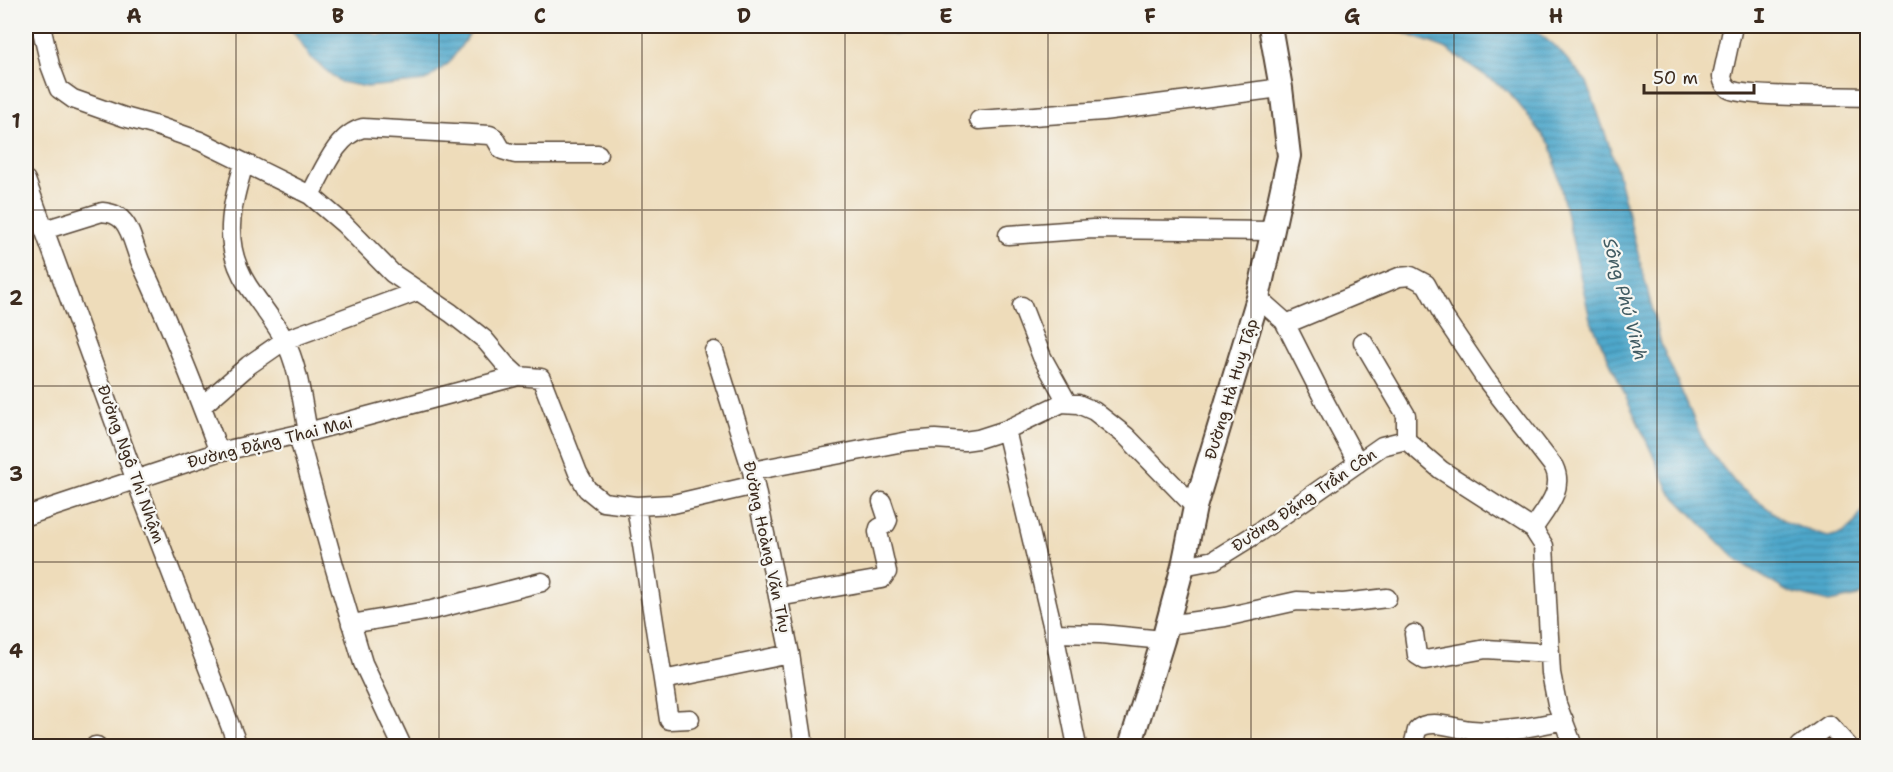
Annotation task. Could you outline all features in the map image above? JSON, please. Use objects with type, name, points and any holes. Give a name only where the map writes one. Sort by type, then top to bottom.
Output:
[{"type":"main road","name":"Đường Hà Huy Tập","points":[[1130,747],[1183,566],[1195,507],[1258,298],[1289,156],[1281,88],[1270,26]]},
{"type":"street","points":[[41,26],[50,65],[59,89],[74,99],[200,141],[310,195],[344,224],[392,273],[451,313],[484,339],[518,376],[541,378],[578,473],[587,489],[603,502],[636,506],[673,504],[754,478],[909,441],[978,439],[1006,430],[1067,402],[1094,411],[1114,425],[1195,507]]},
{"type":"street","points":[[1733,26],[1722,77],[1723,83],[1729,89],[1751,94],[1868,97]]},
{"type":"street","points":[[979,120],[1103,111],[1281,88]]},
{"type":"street","points":[[310,195],[342,142],[354,130],[363,128],[490,135],[495,138],[502,150],[515,154],[598,154]]},
{"type":"street","points":[[244,164],[234,197],[230,220],[230,241],[246,283],[285,340],[295,366],[303,434],[351,624],[363,663],[402,747]]},
{"type":"street","name":"Đường Ngô Thì Nhậm","points":[[26,180],[136,481],[238,747]]},
{"type":"street","points":[[44,230],[102,212],[111,213],[127,226],[134,248],[164,312],[219,452]]},
{"type":"street","points":[[1008,235],[1093,229],[1273,231]]},
{"type":"street","points":[[1286,324],[1399,277],[1411,276],[1426,284],[1444,317],[1485,378],[1554,467],[1558,477],[1555,493],[1533,529]]},
{"type":"street","points":[[202,406],[249,365],[285,340],[418,291]]},
{"type":"street","points":[[1258,298],[1276,312],[1286,324],[1359,463]]},
{"type":"street","points":[[1022,306],[1042,357],[1067,402]]},
{"type":"street","points":[[1363,342],[1406,415],[1406,440],[1441,470],[1533,529],[1544,546],[1550,653],[1557,704],[1574,747]]},
{"type":"street","name":"Đường Hoàng Văn Thụ","points":[[714,351],[754,478],[790,654],[804,747]]},
{"type":"street","name":"Đường Đặng Thai Mai","points":[[26,516],[219,452],[303,434],[518,376]]},
{"type":"street","points":[[1006,430],[1054,633],[1077,747]]},
{"type":"street","name":"Đường Đặng Trần Côn","points":[[1183,566],[1214,560],[1259,532],[1382,446],[1406,440]]},
{"type":"street","points":[[778,597],[882,579],[887,572],[878,532],[888,520],[882,502]]},
{"type":"street","points":[[636,506],[669,720],[690,719]]},
{"type":"street","points":[[351,624],[432,610],[542,582]]},
{"type":"street","points":[[1054,633],[1165,632],[1296,601],[1343,603],[1386,598]]},
{"type":"street","points":[[1414,634],[1417,655],[1425,660],[1486,649],[1550,653]]},
{"type":"street","points":[[663,680],[790,654]]},
{"type":"street","points":[[1413,747],[1417,730],[1426,724],[1486,731],[1520,729],[1564,720]]},
{"type":"street","points":[[1800,747],[1829,725],[1848,747]]},
{"type":"water","points":[[289,26],[359,26],[377,35],[404,34],[415,26],[478,26],[471,32],[449,63],[425,81],[367,87],[340,82],[311,58]]},
{"type":"water","points":[[852,26],[970,26],[896,35]]},
{"type":"water","name":"Sông Phú Vinh","points":[[1360,26],[1530,26],[1558,49],[1587,82],[1615,162],[1661,344],[1705,445],[1737,485],[1786,522],[1810,531],[1828,537],[1843,533],[1853,525],[1867,504],[1867,590],[1858,596],[1829,602],[1786,591],[1739,562],[1670,492],[1590,319],[1551,145],[1509,92],[1445,48],[1390,28]]}]
